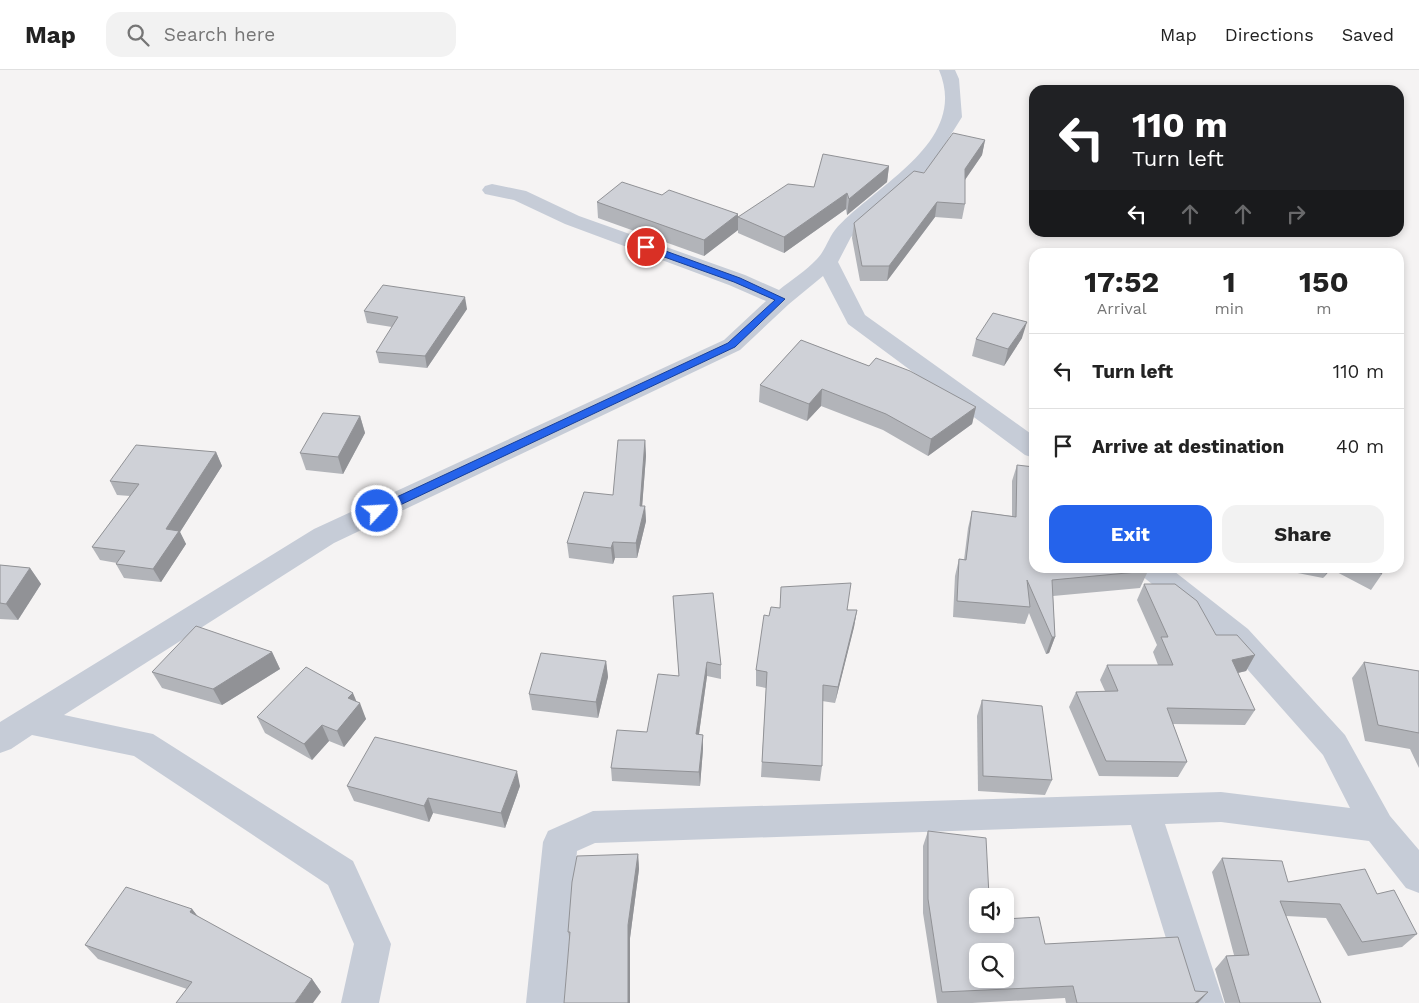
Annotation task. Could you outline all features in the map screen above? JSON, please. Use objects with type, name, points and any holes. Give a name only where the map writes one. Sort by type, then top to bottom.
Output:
[{"type":"street","points":[[14,730],[324,536],[732,345],[781,299],[827,262],[843,234],[925,161],[952,118],[951,79],[947,70]]},
{"type":"street","points":[[492,190],[519,195],[572,220],[737,280],[781,299]]},
{"type":"street","points":[[827,262],[856,319],[1029,446]]},
{"type":"street","points":[[1158,573],[1237,637],[1334,745],[1378,827],[1419,876]]},
{"type":"street","points":[[14,730],[142,744],[341,874],[373,944],[360,1003]]},
{"type":"street","points":[[545,1003],[560,842],[593,827],[1221,807],[1378,827]]},
{"type":"street","points":[[1143,809],[1205,1003]]},
{"type":"building","points":[[953,133],[985,140],[965,169],[965,204],[937,202],[889,266],[862,266],[854,223],[914,171],[924,173]]},
{"type":"building","points":[[823,154],[889,166],[849,199],[847,193],[784,237],[738,217],[788,184],[814,187]]},
{"type":"building","points":[[622,182],[662,195],[669,190],[738,214],[704,240],[597,202]]},
{"type":"building","points":[[383,285],[465,297],[425,356],[376,352],[398,317],[364,311]]},
{"type":"building","points":[[993,313],[1027,322],[1008,349],[976,339]]},
{"type":"building","points":[[801,340],[869,366],[876,358],[910,371],[976,407],[931,439],[886,414],[822,389],[809,404],[760,385]]},
{"type":"building","points":[[323,413],[360,416],[338,457],[300,453]]},
{"type":"building","points":[[618,440],[645,440],[640,506],[645,506],[636,543],[613,542],[611,548],[567,543],[584,492],[613,495]]},
{"type":"building","points":[[136,445],[216,452],[166,529],[179,531],[153,569],[116,564],[125,551],[92,547],[139,484],[110,481]]},
{"type":"building","points":[[1017,465],[1029,466],[1029,573],[1127,573],[1052,580],[1055,637],[1052,637],[1027,580],[1030,607],[957,601],[959,559],[966,560],[972,511],[1016,517]]},
{"type":"building","points":[[0,565],[30,568],[6,604],[0,603]]},
{"type":"building","points":[[851,583],[847,610],[857,610],[838,687],[823,685],[822,766],[762,762],[767,672],[756,670],[764,615],[769,616],[771,607],[780,608],[781,587]]},
{"type":"building","points":[[1144,584],[1175,584],[1197,601],[1216,635],[1237,635],[1255,655],[1232,660],[1255,710],[1167,708],[1187,762],[1106,761],[1076,692],[1118,691],[1107,665],[1173,665],[1161,637],[1168,637]]},
{"type":"building","points":[[713,593],[721,665],[707,662],[696,734],[703,735],[699,772],[611,768],[617,730],[647,732],[658,674],[679,676],[673,596]]},
{"type":"building","points":[[196,626],[272,652],[213,689],[152,672]]},
{"type":"building","points":[[541,653],[606,661],[596,702],[529,694]]},
{"type":"building","points":[[1364,662],[1419,671],[1419,733],[1378,725]]},
{"type":"building","points":[[306,667],[353,693],[348,698],[360,703],[337,731],[322,725],[304,744],[257,717]]},
{"type":"building","points":[[982,700],[1042,706],[1052,780],[983,776]]},
{"type":"building","points":[[375,737],[517,771],[501,813],[428,798],[424,806],[347,786]]},
{"type":"building","points":[[928,831],[986,838],[989,888],[969,888],[969,933],[1014,933],[1014,918],[1039,917],[1045,944],[1178,937],[1195,991],[1208,992],[1195,1003],[1077,1003],[1073,986],[942,992],[928,899]]},
{"type":"building","points":[[638,854],[628,925],[628,1003],[564,1003],[572,882],[577,856]]},
{"type":"building","points":[[1222,858],[1282,861],[1288,882],[1365,869],[1377,894],[1394,890],[1417,934],[1362,942],[1340,904],[1280,901],[1321,1003],[1240,1003],[1226,956],[1249,955]]},
{"type":"building","points":[[126,887],[192,909],[190,912],[312,979],[295,1003],[176,1003],[192,982],[85,945]]},
{"type":"route","points":[[377,511],[732,345],[781,299],[737,280],[646,247]]}]
